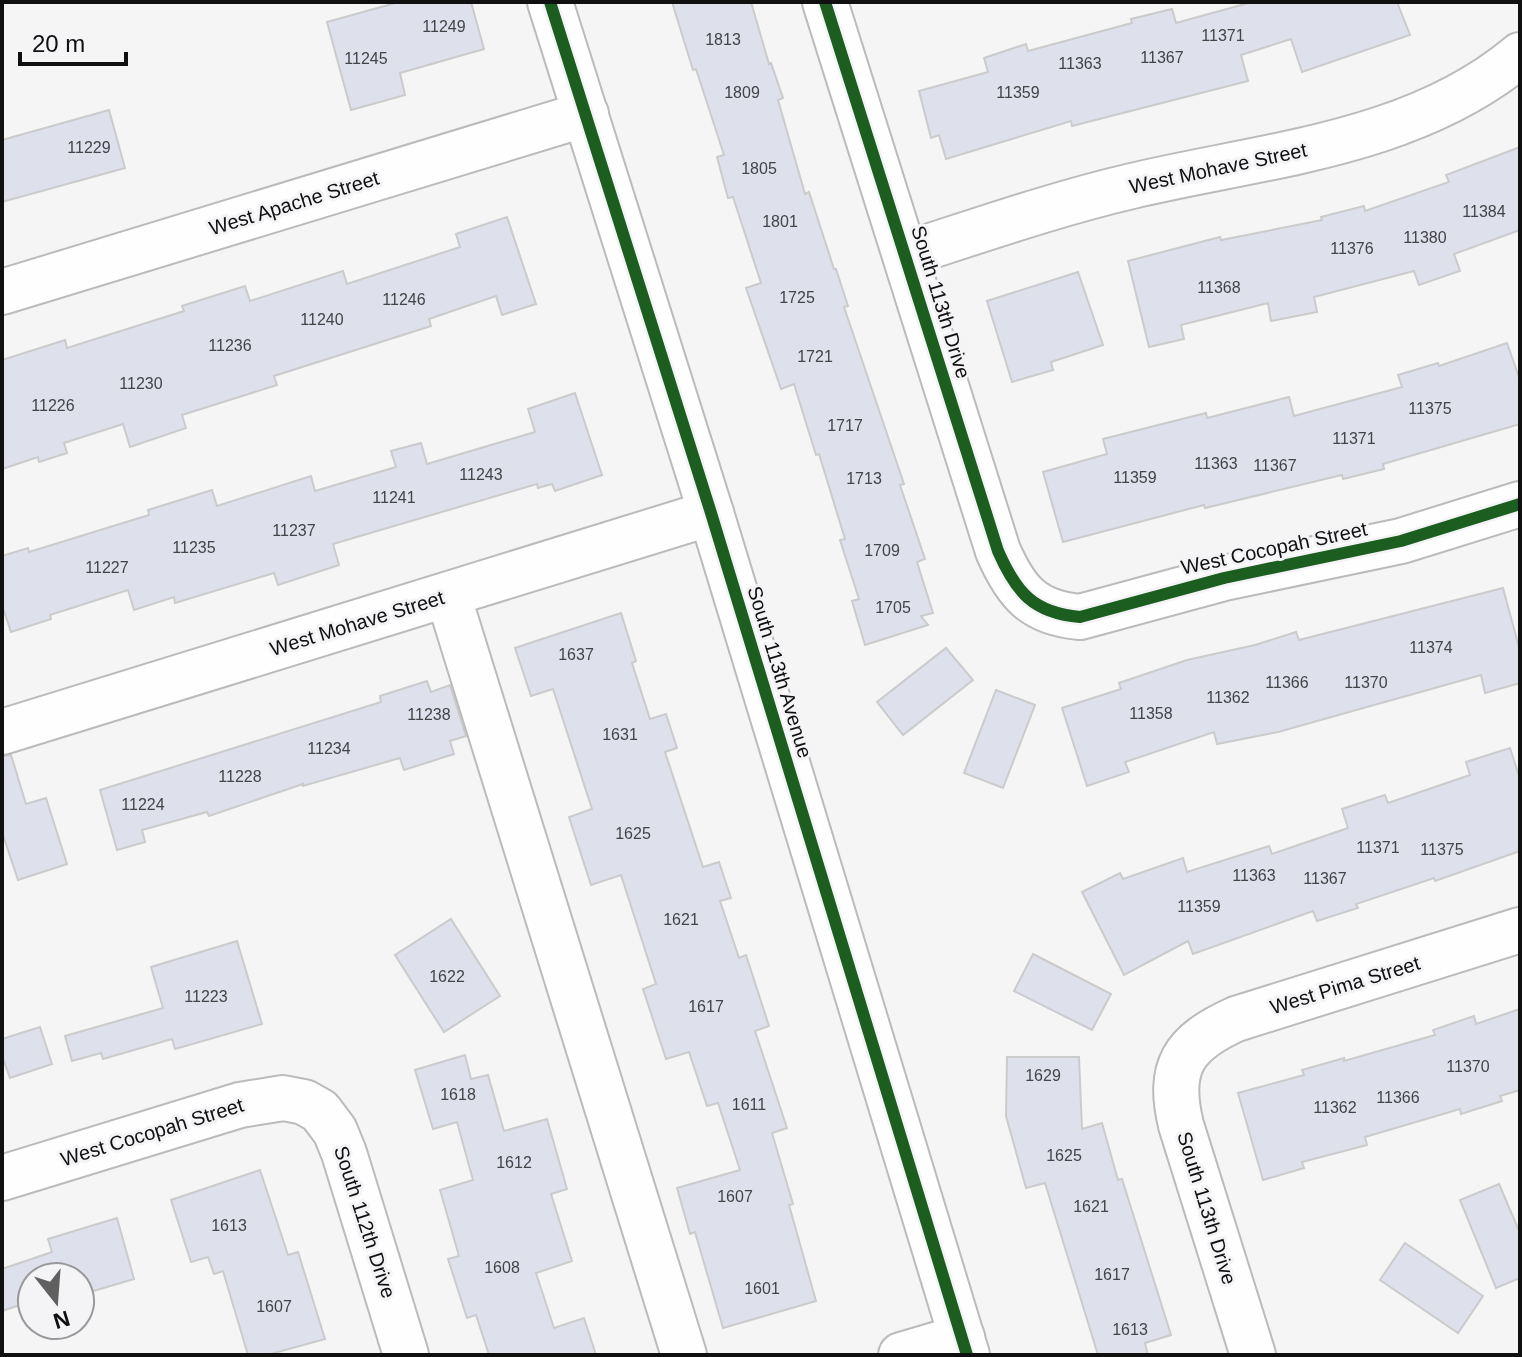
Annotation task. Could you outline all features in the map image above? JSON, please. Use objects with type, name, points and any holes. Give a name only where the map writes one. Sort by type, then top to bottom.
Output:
[{"type":"street","name":"South 113th Avenue","points":[[550,2],[711,513],[964,1346]]},
{"type":"street","name":"South 113th Drive","points":[[825,2],[998,551],[1007,573],[1036,606]]},
{"type":"street","name":"West Mohave Street","points":[[906,254],[1060,204],[1291,153],[1373,131],[1450,99],[1484,81],[1520,55]]},
{"type":"street","name":"West Apache Street","points":[[2,292],[586,114]]},
{"type":"street","name":"West Cocopah Street","points":[[1036,606],[1057,615],[1080,617],[1224,578],[1401,541],[1520,504]]},
{"type":"street","name":"West Mohave Street","points":[[2,732],[711,513]]},
{"type":"street","points":[[448,595],[684,1355]]},
{"type":"street","name":"West Pima Street","points":[[1181,1059],[1195,1042],[1236,1019],[1520,930]]},
{"type":"street","name":"South 113th Drive","points":[[1181,1059],[1175,1102],[1253,1355]]},
{"type":"street","name":"West Cocopah Street","points":[[2,1178],[240,1105],[283,1098],[304,1102]]},
{"type":"street","name":"South 112th Drive","points":[[304,1102],[320,1111],[335,1131],[344,1153],[406,1355]]},
{"type":"street","points":[[901,1355],[964,1346]]},
{"type":"building","points":[[399,2],[471,2],[484,49],[400,73],[405,95],[351,110],[327,22]]},
{"type":"building","points":[[672,2],[751,2],[769,64],[783,98],[778,100],[805,194],[809,192],[836,269],[848,306],[844,307],[904,484],[900,485],[925,559],[917,562],[933,613],[921,616],[928,625],[865,645],[852,601],[859,599],[840,540],[845,539],[819,454],[816,455],[794,384],[781,389],[746,288],[761,283],[733,197],[728,198],[717,157],[724,155]]},
{"type":"building","points":[[1252,2],[1397,2],[1410,35],[1302,72],[1291,39],[1241,55],[1248,81],[1072,126],[1071,121],[946,159],[939,135],[931,138],[919,91],[988,72],[984,58],[1026,44],[1028,51],[1172,9],[1176,23]]},
{"type":"building","points":[[109,110],[125,168],[2,202],[2,140]]},
{"type":"building","points":[[1520,147],[1520,230],[1454,254],[1460,271],[1419,285],[1414,271],[1314,297],[1317,312],[1271,321],[1268,303],[1181,325],[1184,339],[1149,347],[1128,261],[1220,237],[1221,240],[1322,220],[1321,217],[1364,206],[1365,211],[1449,182],[1446,175]]},
{"type":"building","points":[[507,217],[536,304],[502,315],[496,296],[429,319],[431,326],[274,376],[277,385],[182,415],[186,428],[130,447],[123,424],[64,443],[67,453],[39,462],[38,457],[2,469],[2,360],[65,340],[67,348],[184,311],[182,306],[245,286],[250,301],[343,271],[347,284],[460,247],[456,234]]},
{"type":"building","points":[[1078,272],[1103,345],[1051,362],[1053,370],[1012,382],[987,301]]},
{"type":"building","points":[[1507,343],[1520,380],[1520,424],[1383,464],[1384,469],[1343,479],[1342,475],[1205,508],[1204,505],[1063,542],[1043,472],[1107,454],[1103,439],[1206,413],[1207,418],[1289,397],[1294,416],[1402,387],[1398,375],[1438,363],[1439,366]]},
{"type":"building","points":[[575,393],[602,475],[555,491],[552,484],[538,488],[537,484],[333,544],[339,565],[278,585],[274,573],[175,603],[174,597],[134,610],[128,590],[50,615],[51,619],[11,632],[2,605],[2,556],[28,548],[29,552],[149,515],[148,510],[212,490],[217,506],[311,476],[315,491],[396,467],[391,451],[421,443],[427,464],[535,432],[528,409]]},
{"type":"building","points":[[1503,588],[1520,651],[1520,683],[1485,693],[1481,675],[1278,732],[1217,744],[1214,732],[1125,762],[1129,772],[1087,786],[1062,708],[1121,689],[1119,683],[1187,660],[1296,632],[1299,640]]},
{"type":"building","points":[[621,613],[636,661],[632,663],[650,719],[666,714],[677,748],[665,752],[703,867],[719,862],[731,898],[720,901],[739,958],[746,955],[769,1026],[755,1031],[787,1128],[772,1133],[816,1301],[723,1328],[695,1232],[690,1234],[677,1188],[740,1170],[718,1103],[707,1106],[689,1052],[666,1059],[643,989],[656,984],[621,875],[591,885],[569,817],[592,809],[553,689],[531,696],[515,648]]},
{"type":"building","points":[[946,648],[973,680],[903,735],[877,702]]},
{"type":"building","points":[[427,681],[431,692],[450,685],[466,736],[450,741],[454,754],[404,770],[400,758],[303,784],[209,816],[207,812],[142,830],[145,842],[117,850],[100,790],[381,702],[380,696]]},
{"type":"building","points":[[996,690],[1035,705],[1003,788],[964,773]]},
{"type":"building","points":[[1510,748],[1520,779],[1520,851],[1435,881],[1434,878],[1356,904],[1358,908],[1317,921],[1313,911],[1193,954],[1188,941],[1124,975],[1082,892],[1120,873],[1123,879],[1183,858],[1187,872],[1269,846],[1272,854],[1348,828],[1342,809],[1385,795],[1388,803],[1470,775],[1466,762]]},
{"type":"building","points":[[11,755],[26,804],[46,798],[67,864],[18,880],[2,832],[2,756]]},
{"type":"building","points":[[451,919],[500,996],[444,1032],[395,955]]},
{"type":"building","points":[[237,941],[262,1024],[175,1049],[172,1039],[103,1059],[101,1053],[72,1061],[65,1036],[163,1008],[151,967]]},
{"type":"building","points":[[1033,954],[1111,994],[1092,1030],[1014,991]]},
{"type":"building","points":[[1520,1009],[1520,1090],[1500,1096],[1502,1101],[1461,1114],[1460,1109],[1365,1137],[1367,1145],[1302,1162],[1304,1168],[1263,1180],[1238,1093],[1304,1075],[1302,1070],[1435,1035],[1433,1030],[1474,1016],[1476,1024]]},
{"type":"building","points":[[40,1027],[52,1064],[10,1078],[2,1056],[2,1039]]},
{"type":"building","points":[[465,1055],[471,1079],[488,1075],[504,1131],[547,1119],[567,1189],[551,1194],[572,1261],[536,1273],[554,1328],[584,1318],[596,1355],[489,1355],[476,1315],[467,1318],[448,1259],[459,1256],[440,1190],[473,1180],[457,1122],[433,1129],[415,1070]]},
{"type":"building","points":[[1007,1057],[1079,1057],[1082,1129],[1102,1123],[1118,1180],[1122,1179],[1171,1335],[1145,1343],[1148,1355],[1098,1355],[1045,1183],[1026,1188],[1006,1116]]},
{"type":"building","points":[[260,1170],[288,1255],[298,1252],[325,1339],[267,1355],[248,1355],[223,1271],[214,1274],[208,1257],[191,1262],[171,1200]]},
{"type":"building","points":[[1499,1184],[1520,1233],[1520,1278],[1496,1288],[1460,1200]]},
{"type":"building","points":[[117,1218],[134,1279],[96,1290],[96,1261],[26,1261],[52,1252],[48,1239]]},
{"type":"building","points":[[1405,1243],[1483,1296],[1458,1333],[1380,1280]]},
{"type":"building","points":[[16,1264],[16,1306],[2,1311],[2,1269]]},
{"type":"cycle path","points":[[550,2],[711,513],[967,1355]]},
{"type":"cycle path","points":[[825,2],[998,551],[1019,589],[1028,598],[1050,611],[1080,617],[1224,578],[1401,541],[1520,504]]}]
